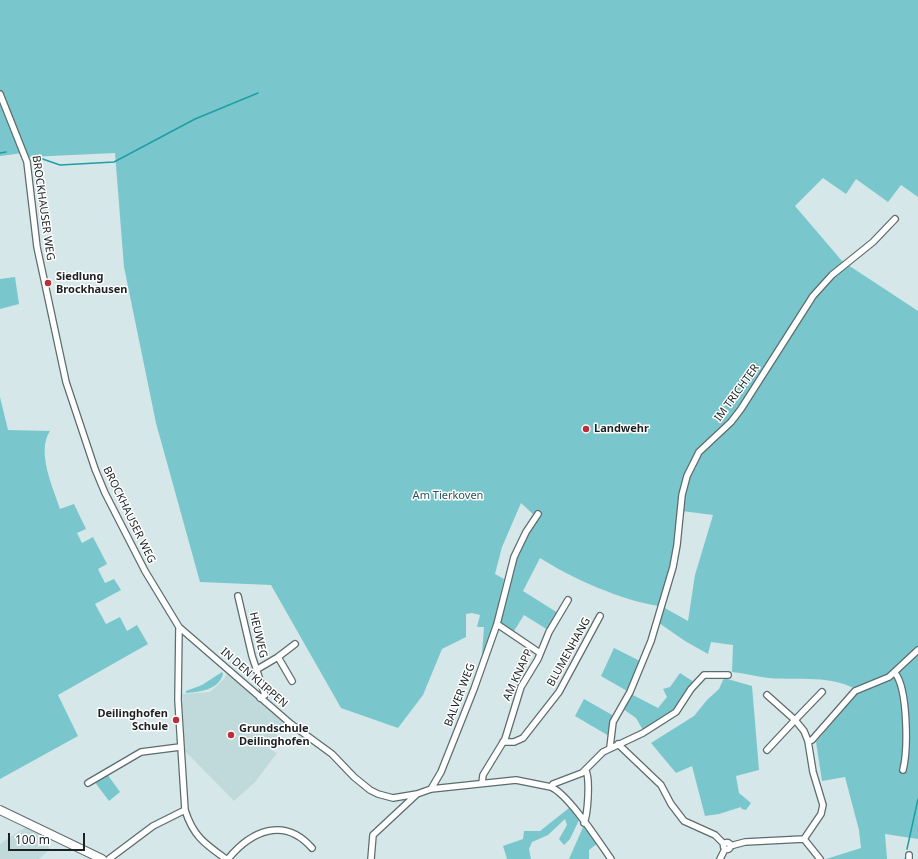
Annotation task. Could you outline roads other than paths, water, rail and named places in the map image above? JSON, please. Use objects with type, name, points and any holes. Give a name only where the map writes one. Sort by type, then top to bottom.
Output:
[{"type":"main road","points":[[0,810],[102,859]]},
{"type":"street","name":"BROCKHAUSER WEG","points":[[0,94],[28,162],[37,247],[44,284],[66,382],[94,469],[145,571],[179,627]]},
{"type":"street","name":"IM TRICHTER","points":[[610,747],[613,722],[632,687],[651,641],[673,568],[684,487],[696,458],[705,445],[731,422],[741,409],[813,296],[832,274],[862,252],[896,219]]},
{"type":"street","name":"BALVER WEG","points":[[431,789],[441,772],[474,689],[496,624],[514,557],[526,532],[538,514]]},
{"type":"street","name":"HEUWEG","points":[[238,596],[256,670],[265,695],[260,698]]},
{"type":"street","name":"AM KNAPP","points":[[482,783],[483,775],[503,742],[520,689],[540,653],[548,632],[568,600]]},
{"type":"street","name":"BLUMENHANG","points":[[503,742],[514,742],[523,738],[559,692],[600,616]]},
{"type":"street","points":[[496,624],[540,653]]},
{"type":"street","name":"IN DEN KLIPPEN","points":[[179,627],[229,668],[260,698],[291,724],[332,754],[354,777],[370,790],[378,794],[394,798],[417,794]]},
{"type":"street","points":[[179,627],[178,694],[180,747],[185,810],[191,828],[196,835],[227,859],[247,840],[274,830],[290,832],[306,841],[312,848]]},
{"type":"street","points":[[256,670],[278,657],[295,644]]},
{"type":"street","points":[[808,741],[812,740],[855,691],[883,680],[895,673],[918,650]]},
{"type":"street","points":[[278,657],[292,681]]},
{"type":"street","points":[[895,673],[900,684],[906,730],[907,748],[903,770]]},
{"type":"street","points":[[550,787],[553,784],[586,771],[603,752],[610,747],[643,733],[676,712],[691,689],[704,675],[728,674]]},
{"type":"street","points":[[767,750],[822,692]]},
{"type":"street","points":[[767,694],[795,720],[804,731],[808,741],[814,772],[823,805],[821,814],[804,839]]},
{"type":"street","points":[[618,744],[661,785],[671,804],[684,821],[711,833],[726,846]]},
{"type":"street","points":[[88,783],[141,752],[180,747]]},
{"type":"street","points":[[584,823],[586,818],[588,787],[586,771]]},
{"type":"street","points":[[371,859],[373,835],[417,794],[431,789],[516,780],[550,787],[559,793],[570,804],[611,859]]},
{"type":"street","points":[[110,859],[153,826],[185,810]]},
{"type":"street","points":[[726,846],[745,842],[804,839]]},
{"type":"street","points":[[804,839],[820,859]]},
{"type":"street","points":[[720,859],[726,846]]},
{"type":"waterway","points":[[34,156],[60,165],[114,162],[195,119],[258,93]]},
{"type":"waterway","points":[[0,153],[6,152]]},
{"type":"waterway","points":[[907,849],[918,799]]},
{"type":"place","name":"Siedlung Brockhausen","points":[[48,283]]},
{"type":"place","name":"Landwehr","points":[[586,429]]},
{"type":"place","name":"Deilinghofen Schule","points":[[176,720]]},
{"type":"place","name":"Grundschule Deilinghofen","points":[[231,735]]},
{"type":"park label","name":"Am Tierkoven","points":[[448,496]]}]
